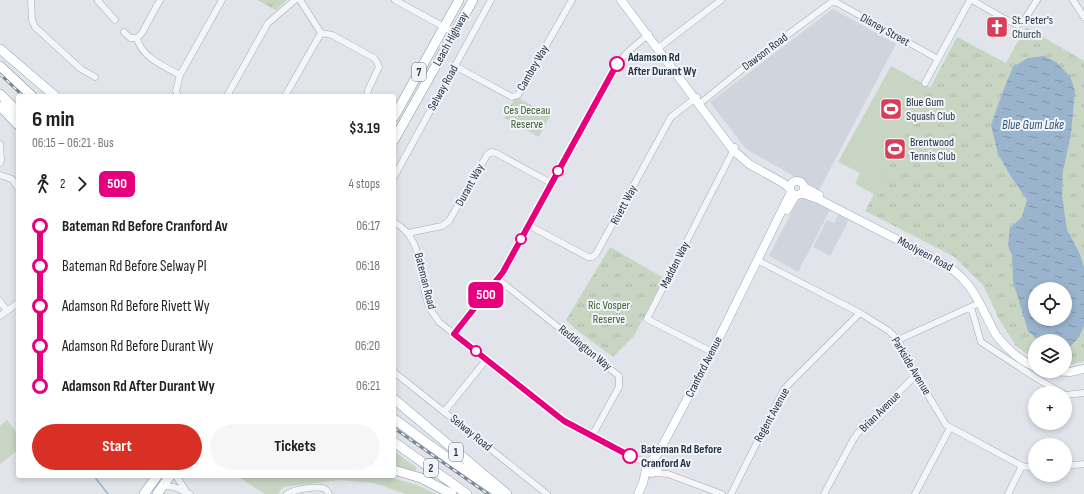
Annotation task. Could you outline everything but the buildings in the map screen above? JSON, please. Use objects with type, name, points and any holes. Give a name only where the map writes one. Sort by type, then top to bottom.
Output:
[{"type":"highway","name":"Leach Highway","points":[[396,113],[459,0]]},
{"type":"highway","name":"Leach Highway","points":[[396,136],[473,0]]},
{"type":"highway","points":[[0,49],[53,94]]},
{"type":"highway","points":[[0,66],[30,94]]},
{"type":"highway","points":[[0,94],[16,110]]},
{"type":"highway","points":[[0,106],[16,123]]},
{"type":"highway","name":"1","points":[[396,401],[507,494]]},
{"type":"highway","name":"2","points":[[396,420],[500,494]]},
{"type":"highway","name":"2","points":[[396,443],[467,494]]},
{"type":"highway","points":[[396,471],[417,477],[452,494]]},
{"type":"highway","points":[[145,494],[149,478]]},
{"type":"highway","points":[[145,494],[156,478]]},
{"type":"highway","points":[[157,494],[169,478]]},
{"type":"main road","name":"Moolyeen Road","points":[[621,0],[649,34]]},
{"type":"main road","name":"Moolyeen Road","points":[[626,0],[658,47],[734,149],[772,172],[796,189],[952,264],[972,282],[996,335],[1001,342],[1020,359],[1028,363]]},
{"type":"main road","name":"Cranford Avenue","points":[[638,494],[796,189]]},
{"type":"main road","name":"Moolyeen Road","points":[[981,302],[996,329],[1007,344],[1028,359]]},
{"type":"main road","points":[[1072,367],[1084,364]]},
{"type":"main road","points":[[1072,372],[1084,369]]},
{"type":"street","points":[[31,0],[32,20],[35,26],[81,69],[95,77]]},
{"type":"street","points":[[99,0],[98,1],[115,20]]},
{"type":"street","points":[[124,32],[130,38],[137,38],[142,33],[160,0]]},
{"type":"street","points":[[177,94],[176,91],[180,75],[222,0]]},
{"type":"street","points":[[228,94],[268,23],[295,0]]},
{"type":"street","points":[[300,0],[321,33],[332,35],[374,58],[377,62],[379,67],[367,94]]},
{"type":"street","points":[[395,0],[455,33]]},
{"type":"street","name":"Selway Road","points":[[396,173],[491,0]]},
{"type":"street","name":"Cambey Way","points":[[455,66],[512,97],[518,95],[572,0]]},
{"type":"street","points":[[658,47],[721,0]]},
{"type":"street","name":"Disney Street","points":[[833,0],[938,59]]},
{"type":"street","name":"Dawson Road","points":[[698,101],[833,0]]},
{"type":"street","points":[[925,83],[971,0],[1018,25],[1023,22],[1037,0]]},
{"type":"street","points":[[1074,0],[1084,17]]},
{"type":"street","points":[[286,94],[321,33]]},
{"type":"street","points":[[454,334],[498,279],[620,60],[649,34]]},
{"type":"street","points":[[137,38],[140,47],[151,57],[180,75]]},
{"type":"street","name":"Rivett Way","points":[[528,225],[588,257],[592,257],[596,254],[671,117],[698,101]]},
{"type":"street","points":[[0,144],[0,163]]},
{"type":"street","name":"Madden Way","points":[[712,352],[648,319],[734,149]]},
{"type":"street","name":"Durant Way","points":[[408,233],[442,226],[449,221],[488,153],[496,153],[551,183]]},
{"type":"street","points":[[0,175],[12,179],[16,185]]},
{"type":"street","name":"Bateman Road","points":[[396,223],[405,229],[416,247],[429,305],[439,322],[564,421],[652,467],[722,494]]},
{"type":"street","name":"Parkside Avenue","points":[[759,261],[860,312],[889,331],[898,340],[916,375],[943,420],[950,428],[1022,466],[1028,467]]},
{"type":"street","name":"Reddington Way","points":[[498,279],[619,376],[618,387],[592,436]]},
{"type":"street","points":[[0,301],[7,311]]},
{"type":"street","points":[[898,340],[981,302]]},
{"type":"street","points":[[0,316],[16,304]]},
{"type":"street","points":[[971,307],[981,342],[1050,386]]},
{"type":"street","name":"Regent Avenue","points":[[730,494],[784,389],[860,312]]},
{"type":"street","points":[[444,412],[486,360]]},
{"type":"street","name":"Selway Road","points":[[396,374],[547,494]]},
{"type":"street","name":"Brian Avenue","points":[[824,494],[860,430],[916,375]]},
{"type":"street","points":[[1072,394],[1084,393]]},
{"type":"street","points":[[915,494],[950,428]]},
{"type":"street","points":[[1072,465],[1084,464]]},
{"type":"street","points":[[1008,494],[1022,466]]},
{"type":"street","points":[[177,478],[179,483],[189,493]]},
{"type":"street","points":[[163,486],[189,493]]},
{"type":"street","points":[[287,494],[293,490],[318,487],[324,489],[329,494]]},
{"type":"shaded area","points":[[833,9],[896,44],[819,190],[746,149],[710,102]]},
{"type":"shaded area","points":[[804,197],[831,208],[798,272],[769,256],[797,202]]},
{"type":"shaded area","points":[[839,214],[849,220],[830,256],[813,247],[827,220],[834,223]]},
{"type":"green space","points":[[257,0],[287,0],[276,10]]},
{"type":"green space","points":[[1026,27],[1084,61],[1084,361],[1072,364],[1072,334],[1028,334],[1028,354],[1016,346],[999,319],[983,285],[953,256],[865,211],[957,37],[1006,63]]},
{"type":"green space","name":"Brentwood Tennis Club","points":[[891,66],[966,107],[911,214],[855,184],[860,173],[838,162]]},
{"type":"green space","name":"Ces Deceau Reserve","points":[[515,98],[519,98],[550,116],[539,137],[504,118]]},
{"type":"green space","name":"Ric Vosper Reserve","points":[[610,247],[664,278],[634,336],[613,357],[578,331],[566,320]]},
{"type":"green space","points":[[7,420],[16,432],[16,452],[0,464],[0,426]]},
{"type":"green space","points":[[396,452],[417,468],[415,471],[396,466]]},
{"type":"green space","points":[[240,478],[393,478],[417,485],[436,494],[406,494],[374,483],[340,480],[283,487],[278,494],[265,494]]},
{"type":"water","name":"Blue Gum Lake","points":[[1044,56],[1056,62],[1070,76],[1075,91],[1071,134],[1063,171],[1062,196],[1067,230],[1080,254],[1084,268],[1084,326],[1079,337],[1072,345],[1072,334],[1031,334],[1028,331],[1013,281],[1012,255],[1008,245],[1010,228],[1022,217],[1027,200],[998,154],[991,125],[1013,67],[1028,58]]},
{"type":"waterway","points":[[96,478],[108,494]]},
{"type":"railway","points":[[0,74],[21,94]]},
{"type":"railway","points":[[396,429],[488,494]]},
{"type":"bus line","name":"500","points":[[617,64],[503,272],[454,334],[564,421],[630,456]]},
{"type":"place","name":"St. Peter's Church","points":[[997,27]]},
{"type":"place","name":"Adamson Rd After Durant Wy","points":[[617,64]]},
{"type":"place","name":"Blue Gum Squash Club","points":[[891,109]]},
{"type":"place","name":"Brentwood Tennis Club","points":[[895,149]]},
{"type":"place","name":"Bateman Rd Before Cranford Av","points":[[630,456]]}]
